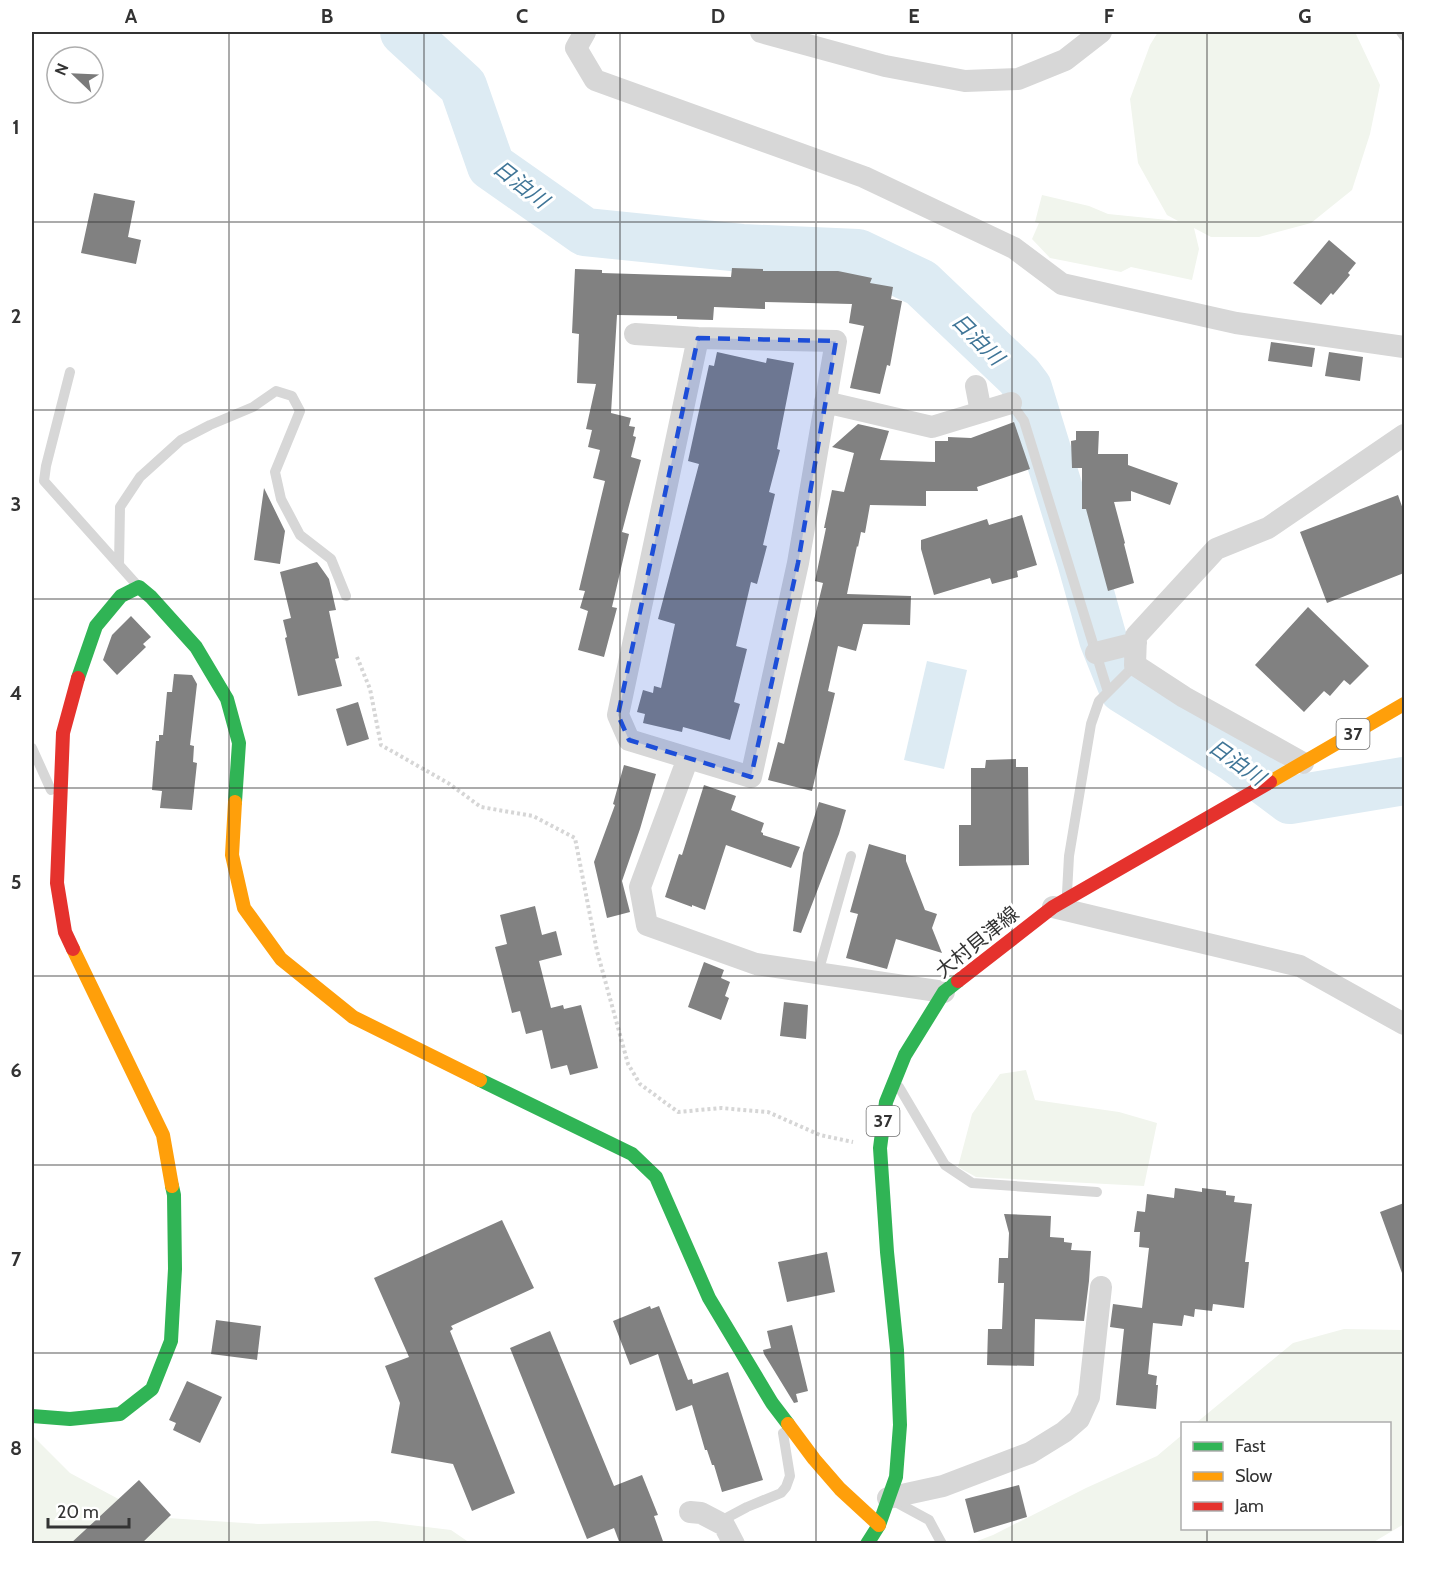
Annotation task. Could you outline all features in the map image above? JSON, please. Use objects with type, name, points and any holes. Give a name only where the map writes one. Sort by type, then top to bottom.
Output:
[{"type":"street","points":[[585,32],[576,48],[596,80],[864,177],[1014,248],[1062,284],[1236,323],[1404,347]]},
{"type":"street","points":[[761,32],[885,66],[965,81],[1018,79],[1065,60],[1101,32]]},
{"type":"street","points":[[635,334],[698,338],[836,341],[798,563],[751,777],[628,740],[618,715],[698,338]]},
{"type":"street","points":[[976,386],[981,412]]},
{"type":"street","points":[[825,402],[932,427],[1011,403]]},
{"type":"street","points":[[1135,654],[1136,636],[1216,549],[1268,528],[1404,435]]},
{"type":"street","points":[[32,1416],[70,1419],[120,1414],[152,1389],[171,1341],[175,1269],[174,1195],[163,1136],[65,932],[57,884],[63,733],[77,680],[96,626],[121,596],[139,587],[196,646],[227,699],[239,743],[232,855],[244,908],[281,959],[353,1017],[632,1154],[656,1177],[709,1298],[772,1403],[840,1489],[879,1525]]},
{"type":"street","points":[[1097,652],[1135,654],[1184,698],[1302,763]]},
{"type":"street","name":"大村貝津線","points":[[867,1544],[879,1525],[896,1477],[900,1425],[897,1350],[880,1148],[886,1101],[905,1056],[944,992],[1060,903],[1404,704]]},
{"type":"street","points":[[688,758],[640,888],[647,925],[756,964],[944,992]]},
{"type":"street","points":[[1060,903],[1300,966],[1404,1024]]},
{"type":"street","points":[[888,1498],[943,1486],[1030,1453],[1064,1432],[1079,1419],[1089,1397],[1101,1287]]},
{"type":"street","points":[[690,1512],[701,1513],[724,1525],[734,1544]]},
{"type":"lane","points":[[1401,32],[1404,36]]},
{"type":"lane","points":[[70,372],[44,481],[139,587]]},
{"type":"lane","points":[[119,565],[120,507],[140,477],[181,440],[253,407],[276,391],[292,396],[300,411],[276,472],[281,499],[300,535],[331,559],[346,596]]},
{"type":"lane","points":[[1011,403],[1024,422],[1108,692]]},
{"type":"lane","points":[[1060,903],[1091,724],[1100,701],[1135,654]]},
{"type":"lane","points":[[32,748],[60,809]]},
{"type":"lane","points":[[818,973],[851,856]]},
{"type":"lane","points":[[895,1080],[945,1165],[972,1183],[1097,1192]]},
{"type":"lane","points":[[719,1522],[780,1493],[786,1487],[790,1476],[781,1415]]},
{"type":"lane","points":[[888,1498],[929,1520],[942,1544]]},
{"type":"path","points":[[357,657],[370,689],[381,745],[448,783],[481,807],[533,816],[575,838],[597,951],[628,1064],[640,1084],[678,1112],[721,1108],[768,1112],[820,1135],[880,1148]]},
{"type":"highlighted area","points":[[698,338],[836,341],[798,563],[751,777],[629,740],[618,715]]},
{"type":"shaded area","points":[[1158,32],[1355,32],[1380,85],[1370,134],[1352,190],[1311,223],[1259,237],[1211,237],[1194,228],[1199,249],[1192,280],[1131,267],[1121,272],[1050,258],[1032,239],[1039,223],[1035,222],[1042,195],[1089,206],[1108,214],[1178,221],[1167,215],[1138,163],[1130,99],[1150,45]]},
{"type":"shaded area","points":[[927,661],[967,670],[944,769],[904,760]]},
{"type":"shaded area","points":[[1026,1070],[1035,1100],[1119,1112],[1157,1123],[1144,1186],[976,1177],[958,1167],[972,1114],[1000,1074]]},
{"type":"shaded area","points":[[1344,1329],[1404,1330],[1404,1524],[1372,1543],[972,1543],[1157,1456],[1181,1436],[1181,1530],[1391,1530],[1391,1422],[1197,1422],[1293,1343]]},
{"type":"shaded area","points":[[32,1435],[70,1473],[152,1517],[258,1524],[377,1521],[451,1530],[470,1543],[32,1543]]},
{"type":"building","points":[[94,193],[135,201],[128,237],[141,240],[136,264],[81,253]]},
{"type":"building","points":[[1329,240],[1356,263],[1348,273],[1350,275],[1321,305],[1293,283]]},
{"type":"building","points":[[732,268],[763,269],[763,271],[838,271],[872,278],[870,283],[893,287],[891,299],[902,301],[890,366],[887,365],[880,394],[850,388],[864,326],[849,323],[852,304],[765,302],[765,309],[714,307],[713,320],[677,319],[677,316],[617,315],[611,413],[631,418],[629,426],[635,427],[633,436],[636,437],[631,457],[641,460],[622,532],[629,534],[612,607],[617,608],[604,657],[578,650],[588,611],[580,608],[585,591],[579,590],[605,481],[593,478],[600,450],[588,447],[592,430],[586,429],[596,384],[577,383],[579,334],[572,333],[575,269],[602,270],[602,273],[731,277]]},
{"type":"building","points":[[1271,342],[1315,348],[1312,367],[1268,361]]},
{"type":"building","points":[[717,352],[766,363],[767,358],[794,363],[777,449],[780,450],[769,492],[775,494],[763,545],[767,546],[757,584],[751,582],[736,646],[747,649],[734,702],[740,704],[730,740],[683,727],[682,732],[643,723],[645,714],[637,712],[643,690],[653,693],[654,686],[661,688],[675,624],[658,619],[699,464],[688,461],[709,365],[714,366]]},
{"type":"building","points":[[1329,352],[1363,357],[1360,381],[1325,376]]},
{"type":"building","points":[[1014,422],[1030,469],[977,487],[978,491],[926,491],[926,506],[870,505],[865,533],[861,532],[857,546],[847,594],[911,596],[910,625],[863,624],[856,651],[838,646],[828,691],[835,693],[812,791],[768,780],[778,742],[784,744],[823,583],[815,581],[832,490],[844,492],[854,453],[832,447],[858,424],[889,431],[880,460],[935,462],[935,441],[948,441],[948,437],[971,438]]},
{"type":"building","points":[[1076,431],[1099,431],[1098,454],[1128,454],[1128,465],[1178,483],[1170,505],[1131,491],[1131,501],[1114,502],[1134,583],[1108,591],[1086,509],[1082,509],[1082,468],[1072,468],[1071,441],[1076,440]]},
{"type":"building","points":[[264,488],[285,531],[280,564],[254,560]]},
{"type":"building","points":[[1398,495],[1404,512],[1404,573],[1327,603],[1300,532]]},
{"type":"building","points":[[1022,515],[1037,565],[1017,571],[1018,577],[992,584],[990,578],[934,595],[921,549],[921,540],[987,519],[989,525]]},
{"type":"building","points":[[317,562],[329,579],[336,610],[329,611],[339,658],[335,659],[342,686],[298,696],[285,638],[287,637],[283,620],[291,618],[280,572]]},
{"type":"building","points":[[1308,607],[1369,666],[1350,685],[1344,680],[1330,696],[1324,691],[1304,712],[1255,665]]},
{"type":"building","points":[[131,616],[151,637],[143,644],[146,647],[117,675],[103,660],[112,635]]},
{"type":"building","points":[[174,674],[192,675],[197,684],[190,745],[194,746],[193,762],[197,763],[192,810],[160,808],[162,791],[152,790],[156,741],[159,741],[159,735],[163,735],[167,692],[172,692]]},
{"type":"building","points":[[358,702],[369,739],[347,746],[336,709]]},
{"type":"building","points":[[1016,759],[1016,767],[1028,767],[1029,865],[959,866],[959,825],[971,825],[971,768],[985,768],[986,760]]},
{"type":"building","points":[[624,765],[656,774],[622,881],[630,912],[607,918],[594,862],[615,805],[613,804]]},
{"type":"building","points":[[704,785],[736,796],[731,810],[764,823],[761,832],[763,835],[800,847],[791,868],[726,845],[705,910],[665,897],[679,854],[682,855]]},
{"type":"building","points":[[819,802],[846,810],[801,933],[793,931],[803,853]]},
{"type":"building","points":[[869,844],[906,855],[906,861],[925,910],[937,914],[932,928],[942,953],[896,939],[887,969],[846,958],[858,914],[850,912]]},
{"type":"building","points":[[535,906],[542,935],[556,931],[562,955],[539,961],[551,1008],[563,1005],[564,1009],[581,1005],[598,1068],[570,1075],[567,1065],[551,1069],[542,1030],[526,1034],[520,1011],[512,1013],[495,947],[507,944],[500,915]]},
{"type":"building","points":[[704,962],[724,970],[721,978],[730,982],[725,996],[729,998],[721,1020],[688,1007]]},
{"type":"building","points":[[784,1002],[808,1005],[806,1039],[780,1036]]},
{"type":"building","points":[[1175,1188],[1202,1192],[1202,1188],[1226,1191],[1226,1195],[1235,1196],[1234,1202],[1252,1204],[1245,1262],[1249,1262],[1244,1308],[1213,1304],[1212,1311],[1195,1309],[1194,1317],[1184,1315],[1182,1326],[1153,1323],[1148,1374],[1157,1376],[1156,1409],[1116,1405],[1124,1329],[1110,1327],[1113,1304],[1142,1308],[1149,1248],[1139,1247],[1140,1232],[1134,1232],[1137,1211],[1145,1212],[1147,1194],[1174,1198]]},
{"type":"building","points":[[1404,1203],[1404,1273],[1402,1273],[1380,1212]]},
{"type":"building","points":[[1004,1214],[1051,1216],[1050,1237],[1064,1238],[1064,1242],[1072,1243],[1071,1250],[1091,1251],[1084,1321],[1035,1319],[1034,1366],[987,1365],[988,1329],[1002,1329],[1004,1283],[998,1283],[999,1258],[1008,1258],[1009,1233]]},
{"type":"building","points":[[502,1220],[534,1288],[451,1326],[453,1329],[450,1331],[515,1493],[472,1511],[453,1464],[391,1453],[400,1403],[385,1366],[409,1357],[374,1278]]},
{"type":"building","points":[[827,1252],[835,1292],[787,1302],[778,1262]]},
{"type":"building","points":[[650,1306],[651,1309],[659,1306],[688,1380],[692,1379],[693,1384],[728,1372],[763,1480],[722,1492],[714,1465],[705,1450],[692,1405],[676,1411],[658,1354],[630,1365],[613,1321]]},
{"type":"building","points":[[216,1320],[261,1326],[257,1360],[211,1354]]},
{"type":"building","points":[[792,1325],[808,1391],[796,1394],[798,1402],[794,1403],[763,1350],[771,1348],[767,1331]]},
{"type":"building","points":[[550,1331],[614,1486],[642,1475],[658,1515],[654,1516],[664,1544],[620,1544],[614,1528],[587,1539],[510,1348]]},
{"type":"building","points":[[187,1381],[222,1397],[200,1443],[173,1430],[176,1423],[169,1420]]},
{"type":"building","points":[[139,1480],[171,1515],[141,1544],[70,1544]]},
{"type":"building","points":[[1019,1485],[1027,1517],[974,1533],[965,1499]]},
{"type":"waterway","name":"日泊川","points":[[404,32],[463,86],[491,166],[585,232],[742,248],[858,253],[921,283],[1019,376],[1028,388],[1103,639],[1123,689],[1234,758],[1290,800],[1404,781]]},
{"type":"traffic: fast","points":[[78,678],[96,626],[121,596],[139,587],[151,597],[196,647],[227,699],[239,743],[235,802]]},
{"type":"traffic: fast","points":[[867,1544],[879,1525],[896,1477],[900,1425],[897,1350],[880,1148],[886,1102],[905,1055],[944,992],[958,981]]},
{"type":"traffic: fast","points":[[480,1080],[632,1154],[656,1177],[709,1298],[772,1403],[788,1424]]},
{"type":"traffic: fast","points":[[32,1416],[70,1419],[120,1414],[152,1389],[171,1341],[175,1269],[172,1186]]},
{"type":"traffic: slow","points":[[1270,782],[1404,704]]},
{"type":"traffic: slow","points":[[235,802],[232,855],[244,908],[281,959],[353,1017],[480,1080]]},
{"type":"traffic: slow","points":[[73,949],[163,1135],[172,1186]]},
{"type":"traffic: slow","points":[[788,1424],[840,1489],[879,1525]]},
{"type":"traffic: jam","points":[[73,949],[65,932],[57,883],[63,733],[78,678]]},
{"type":"traffic: jam","points":[[958,981],[1053,907],[1270,782]]}]
